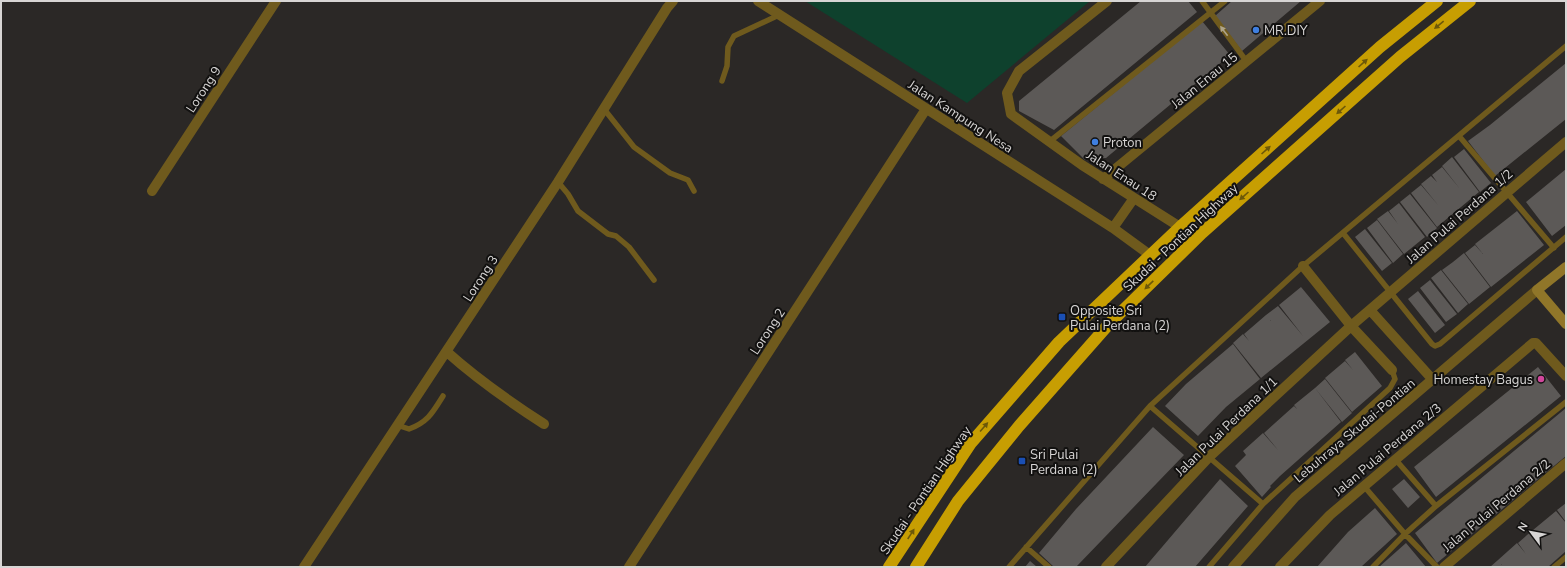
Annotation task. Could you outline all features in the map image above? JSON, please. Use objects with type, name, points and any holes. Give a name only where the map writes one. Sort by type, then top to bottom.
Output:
[{"type":"highway","name":"Skudai - Pontian Highway","points":[[889,567],[971,443],[1059,342],[1150,254],[1380,47],[1437,1]]},
{"type":"highway","name":"Skudai - Pontian Highway","points":[[916,567],[958,501],[1019,426],[1108,325],[1214,223],[1400,57],[1470,1]]},
{"type":"street","name":"Lorong 9","points":[[152,191],[276,1]]},
{"type":"street","name":"Lorong 3","points":[[304,567],[558,182],[667,8],[673,1]]},
{"type":"street","name":"Jalan Kampung Nesa","points":[[758,1],[1113,228],[1150,254]]},
{"type":"street","name":"Jalan Enau 18","points":[[1107,1],[1019,71],[1007,93],[1011,114],[1103,179],[1180,227]]},
{"type":"street","name":"Jalan Enau 15","points":[[1103,179],[1320,1]]},
{"type":"street","name":"Lorong 2","points":[[629,567],[926,109]]},
{"type":"street","name":"Jalan Pulai Perdana 1/2","points":[[1370,310],[1566,142]]},
{"type":"street","points":[[1113,228],[1134,198]]},
{"type":"street","points":[[1303,266],[1351,326],[1392,370]]},
{"type":"street","points":[[1566,267],[1537,290],[1566,324]]},
{"type":"street","name":"Lebuhraya Skudai-Pontian","points":[[1234,567],[1295,497],[1537,290]]},
{"type":"street","points":[[1370,310],[1433,380]]},
{"type":"street","name":"Jalan Pulai Perdana 1/1","points":[[1106,567],[1209,457],[1370,310]]},
{"type":"street","name":"Jalan Pulai Perdana 2/3","points":[[1280,567],[1330,515],[1363,485],[1533,342],[1536,343],[1566,376]]},
{"type":"street","points":[[447,352],[461,365],[505,398],[544,424]]},
{"type":"street","name":"Jalan Pulai Perdana 2/2","points":[[1444,567],[1566,463]]},
{"type":"lane","points":[[1202,1],[1247,62]]},
{"type":"lane","points":[[1049,142],[1225,1]]},
{"type":"lane","points":[[722,81],[727,66],[728,47],[734,36],[779,15]]},
{"type":"lane","points":[[1009,567],[1150,406],[1303,266],[1566,46]]},
{"type":"lane","points":[[604,109],[634,147],[670,173],[688,180],[694,191]]},
{"type":"lane","points":[[1459,136],[1554,248]]},
{"type":"lane","points":[[558,182],[568,194],[578,211],[608,234],[616,236],[629,247],[654,280]]},
{"type":"lane","points":[[1343,233],[1390,293],[1435,346],[1440,344],[1566,237]]},
{"type":"lane","points":[[1209,567],[1263,504],[1390,388],[1395,380],[1392,370]]},
{"type":"lane","points":[[397,424],[409,429],[418,426],[430,417],[443,396]]},
{"type":"lane","points":[[1373,567],[1405,534],[1436,506],[1566,402]]},
{"type":"lane","points":[[1150,406],[1263,504]]},
{"type":"lane","points":[[1395,459],[1436,506]]},
{"type":"lane","points":[[1363,485],[1405,534],[1437,567]]},
{"type":"lane","points":[[1026,547],[1049,567]]},
{"type":"lane","points":[[1554,567],[1566,557]]},
{"type":"green space","points":[[805,1],[1090,1],[967,103]]},
{"type":"building","points":[[1141,1],[1188,1],[1197,12],[1054,130],[1019,111],[1019,101]]},
{"type":"building","points":[[1232,1],[1301,1],[1242,51],[1215,16]]},
{"type":"building","points":[[1202,21],[1230,55],[1106,158],[1087,158],[1085,160],[1061,136]]},
{"type":"building","points":[[1566,63],[1566,119],[1495,176],[1468,141]]},
{"type":"building","points":[[1464,149],[1491,183],[1480,192],[1454,157]]},
{"type":"building","points":[[1452,157],[1479,192],[1437,227],[1411,193],[1421,185],[1438,205],[1421,184],[1431,176],[1437,182],[1432,175],[1442,167],[1460,189],[1442,166]]},
{"type":"building","points":[[1566,169],[1566,225],[1552,236],[1526,202]]},
{"type":"building","points":[[1410,194],[1437,228],[1427,237],[1400,202]]},
{"type":"building","points":[[1399,203],[1425,237],[1404,254],[1377,219],[1388,211],[1398,224],[1389,211]]},
{"type":"building","points":[[1517,211],[1544,245],[1491,287],[1465,253],[1475,245],[1483,254],[1475,244]]},
{"type":"building","points":[[1377,220],[1403,254],[1393,263],[1367,228]]},
{"type":"building","points":[[1365,229],[1392,263],[1382,271],[1355,237]]},
{"type":"building","points":[[1464,253],[1490,287],[1469,304],[1442,270]]},
{"type":"building","points":[[1441,270],[1468,304],[1458,313],[1431,278]]},
{"type":"building","points":[[1430,280],[1457,314],[1446,322],[1420,288]]},
{"type":"building","points":[[1301,287],[1330,322],[1261,378],[1233,343],[1243,334],[1249,341],[1244,334],[1278,306],[1303,336],[1279,305]]},
{"type":"building","points":[[1418,291],[1445,325],[1435,333],[1408,299]]},
{"type":"building","points":[[1233,344],[1260,379],[1226,407],[1198,436],[1165,406],[1186,384]]},
{"type":"building","points":[[1355,352],[1382,386],[1352,412],[1325,378],[1345,361],[1353,370],[1345,360]]},
{"type":"building","points":[[1538,367],[1561,396],[1436,497],[1414,467]]},
{"type":"building","points":[[1325,379],[1352,413],[1342,422],[1315,388]]},
{"type":"building","points":[[1315,388],[1341,422],[1280,476],[1262,497],[1235,466],[1246,455],[1243,451],[1263,433],[1278,450],[1264,433],[1294,406],[1297,409],[1294,405]]},
{"type":"building","points":[[1566,408],[1566,456],[1437,563],[1415,533]]},
{"type":"building","points":[[1153,427],[1184,455],[1076,567],[1054,567],[1039,553],[1076,509]]},
{"type":"building","points":[[1220,479],[1248,506],[1195,567],[1145,567]]},
{"type":"building","points":[[1404,479],[1420,497],[1408,508],[1392,489]]},
{"type":"building","points":[[1566,503],[1566,522],[1557,510]]},
{"type":"building","points":[[1375,508],[1397,534],[1361,567],[1317,567],[1348,532]]},
{"type":"building","points":[[1556,511],[1566,523],[1566,551],[1548,567],[1490,567],[1517,543],[1526,554],[1518,543]]},
{"type":"building","points":[[1406,543],[1426,567],[1379,567]]},
{"type":"building","points":[[1030,561],[1037,567],[1025,567]]},
{"type":"place","name":"MR.DIY","points":[[1256,30]]},
{"type":"place","name":"Proton","points":[[1095,142]]},
{"type":"place","name":"Opposite Sri Pulai Perdana (2)","points":[[1062,317]]},
{"type":"place","name":"Homestay Bagus","points":[[1541,379]]},
{"type":"place","name":"Sri Pulai Perdana (2)","points":[[1022,461]]}]
